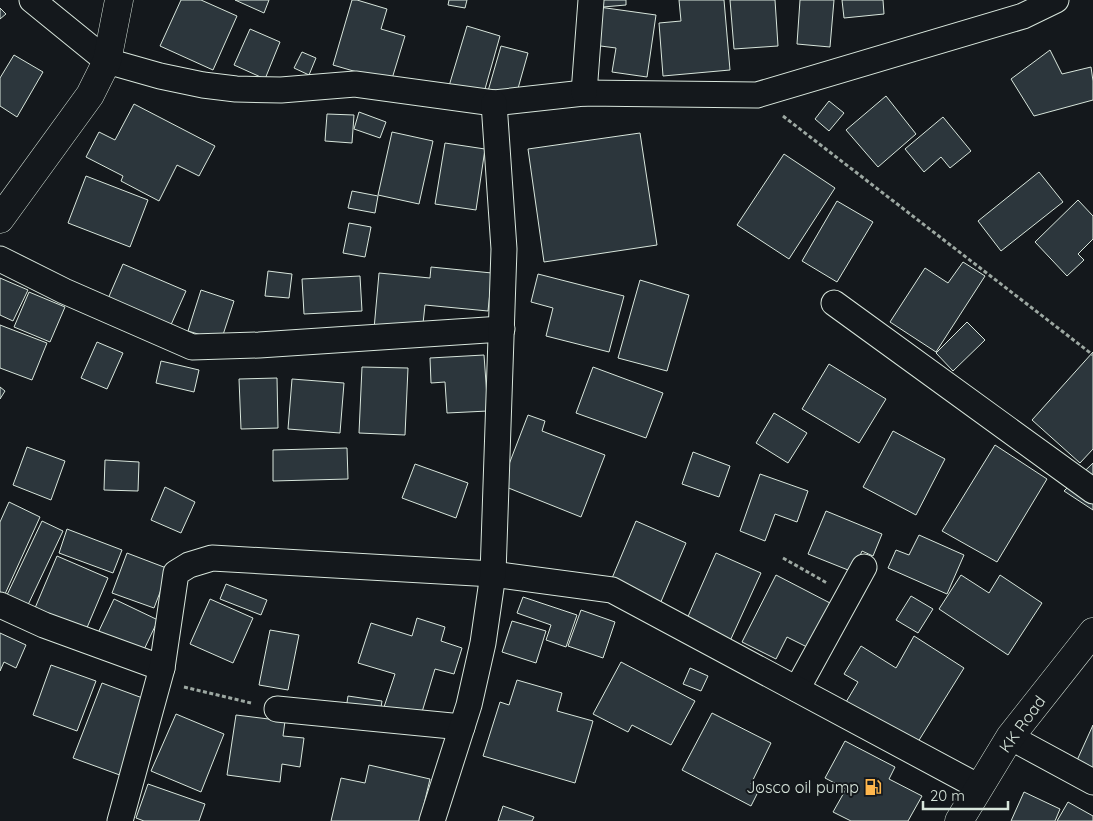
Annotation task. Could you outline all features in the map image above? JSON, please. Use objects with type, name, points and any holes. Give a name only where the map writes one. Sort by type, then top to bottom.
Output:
[{"type":"main road","points":[[0,219],[90,95],[108,61],[119,0]]},
{"type":"main road","name":"KK Road","points":[[958,821],[1010,737],[1089,643]]},
{"type":"street","points":[[32,0],[108,61],[160,76],[228,88],[281,90],[355,84],[494,103],[584,93],[757,96],[1023,16],[1056,0]]},
{"type":"street","points":[[584,93],[591,0]]},
{"type":"street","points":[[432,821],[469,705],[483,642],[493,574],[504,249],[494,103]]},
{"type":"street","points":[[0,259],[64,291],[192,347],[259,345],[502,329]]},
{"type":"street","points":[[834,303],[1093,491]]},
{"type":"street","points":[[120,821],[161,674],[176,573],[189,565],[212,558],[493,574],[612,590],[979,787]]},
{"type":"street","points":[[797,689],[864,567]]},
{"type":"street","points":[[0,606],[161,674]]},
{"type":"street","points":[[277,709],[462,727]]},
{"type":"street","points":[[1010,737],[1093,782]]},
{"type":"path","points":[[757,96],[1093,355]]},
{"type":"path","points":[[783,558],[849,596]]},
{"type":"path","points":[[161,674],[277,709]]},
{"type":"building","points":[[181,0],[201,0],[237,16],[213,70],[160,46]]},
{"type":"building","points":[[235,0],[269,0],[264,13]]},
{"type":"building","points":[[352,0],[387,9],[381,29],[405,36],[391,82],[333,65]]},
{"type":"building","points":[[449,0],[467,0],[465,8],[448,5]]},
{"type":"building","points":[[602,0],[626,0],[626,5],[603,7]]},
{"type":"building","points":[[679,0],[724,0],[730,70],[663,76],[659,23],[681,21]]},
{"type":"building","points":[[730,0],[775,0],[778,46],[734,49]]},
{"type":"building","points":[[800,0],[834,0],[830,47],[797,44]]},
{"type":"building","points":[[842,0],[883,0],[884,14],[844,18]]},
{"type":"building","points":[[599,7],[656,15],[647,77],[612,72],[616,48],[593,45]]},
{"type":"building","points":[[0,8],[6,14],[0,19]]},
{"type":"building","points":[[467,26],[500,36],[483,96],[449,86]]},
{"type":"building","points":[[250,29],[280,42],[265,79],[234,65]]},
{"type":"building","points":[[501,46],[528,53],[515,99],[488,91]]},
{"type":"building","points":[[1050,50],[1062,74],[1091,67],[1093,100],[1034,116],[1011,79]]},
{"type":"building","points":[[302,52],[316,58],[309,75],[294,68]]},
{"type":"building","points":[[14,55],[43,72],[17,117],[0,106],[0,78]]},
{"type":"building","points":[[886,96],[916,134],[878,167],[846,130]]},
{"type":"building","points":[[829,101],[844,113],[829,131],[815,119]]},
{"type":"building","points":[[134,104],[215,146],[199,176],[177,165],[159,201],[121,181],[123,176],[86,157],[99,132],[115,140]]},
{"type":"building","points":[[359,112],[386,122],[380,138],[354,129]]},
{"type":"building","points":[[327,114],[354,115],[352,143],[325,141]]},
{"type":"building","points":[[943,117],[971,151],[950,168],[941,157],[924,172],[905,149]]},
{"type":"building","points":[[392,132],[433,141],[419,204],[378,195]]},
{"type":"building","points":[[640,133],[657,245],[544,262],[528,149]]},
{"type":"building","points":[[445,143],[485,149],[476,210],[435,204]]},
{"type":"building","points":[[784,154],[835,188],[789,259],[737,225]]},
{"type":"building","points":[[1039,172],[1063,202],[1001,251],[978,221]]},
{"type":"building","points":[[86,176],[148,200],[130,247],[68,223]]},
{"type":"building","points":[[352,191],[378,196],[375,213],[348,208]]},
{"type":"building","points":[[1078,200],[1093,216],[1093,239],[1078,254],[1084,260],[1067,276],[1035,242]]},
{"type":"building","points":[[837,201],[873,222],[837,282],[802,261]]},
{"type":"building","points":[[349,223],[371,227],[365,257],[343,253]]},
{"type":"building","points":[[963,262],[985,276],[936,352],[890,322],[925,268],[948,283]]},
{"type":"building","points":[[123,264],[186,291],[170,327],[107,301]]},
{"type":"building","points":[[431,267],[492,273],[488,311],[425,305],[422,333],[374,329],[379,273],[430,278]]},
{"type":"building","points":[[268,271],[292,274],[289,298],[265,296]]},
{"type":"building","points":[[538,274],[624,296],[609,352],[546,336],[553,308],[531,302]]},
{"type":"building","points":[[360,276],[362,311],[304,314],[302,279]]},
{"type":"building","points":[[0,278],[28,290],[13,321],[0,315]]},
{"type":"building","points":[[640,280],[689,295],[667,371],[618,358]]},
{"type":"building","points":[[201,290],[234,301],[221,341],[188,331]]},
{"type":"building","points":[[29,292],[65,307],[50,342],[14,327]]},
{"type":"building","points":[[967,322],[985,340],[953,371],[936,353]]},
{"type":"building","points":[[0,325],[47,343],[32,380],[0,368]]},
{"type":"building","points":[[97,342],[123,353],[107,389],[81,378]]},
{"type":"building","points":[[1093,352],[1093,449],[1080,463],[1032,420]]},
{"type":"building","points":[[484,355],[488,411],[447,413],[445,382],[431,383],[430,358]]},
{"type":"building","points":[[161,361],[199,370],[194,392],[156,383]]},
{"type":"building","points":[[829,364],[886,399],[859,443],[802,409]]},
{"type":"building","points":[[362,367],[408,368],[405,435],[359,433]]},
{"type":"building","points":[[593,367],[663,393],[646,438],[576,413]]},
{"type":"building","points":[[277,378],[278,428],[241,429],[239,379]]},
{"type":"building","points":[[292,379],[344,383],[340,433],[288,429]]},
{"type":"building","points":[[0,387],[5,391],[0,399]]},
{"type":"building","points":[[774,413],[807,433],[788,463],[756,443]]},
{"type":"building","points":[[528,415],[545,421],[542,431],[605,455],[581,517],[501,485]]},
{"type":"building","points":[[893,431],[945,459],[916,515],[863,487]]},
{"type":"building","points":[[995,445],[1047,479],[997,562],[942,531]]},
{"type":"building","points":[[27,447],[65,461],[51,500],[13,485]]},
{"type":"building","points":[[347,448],[348,479],[273,481],[273,450]]},
{"type":"building","points":[[693,452],[730,466],[719,497],[682,484]]},
{"type":"building","points":[[105,460],[139,462],[138,491],[104,490]]},
{"type":"building","points":[[1093,463],[1093,510],[1064,491]]},
{"type":"building","points":[[415,464],[468,483],[456,518],[402,498]]},
{"type":"building","points":[[760,474],[808,491],[797,522],[775,514],[765,541],[740,531]]},
{"type":"building","points":[[165,487],[195,502],[181,533],[151,520]]},
{"type":"building","points":[[9,502],[40,517],[5,594],[0,592],[0,522]]},
{"type":"building","points":[[826,511],[882,534],[873,556],[862,551],[853,572],[808,554]]},
{"type":"building","points":[[42,521],[63,531],[27,607],[6,597]]},
{"type":"building","points":[[636,521],[686,543],[660,604],[610,583]]},
{"type":"building","points":[[67,529],[122,550],[113,573],[59,553]]},
{"type":"building","points":[[919,535],[964,555],[947,594],[888,568],[896,550],[909,555]]},
{"type":"building","points":[[127,553],[169,569],[154,608],[112,593]]},
{"type":"building","points":[[716,553],[761,573],[730,641],[686,621]]},
{"type":"building","points":[[57,556],[108,578],[86,630],[35,608]]},
{"type":"building","points":[[776,575],[830,603],[807,647],[787,637],[776,659],[742,642]]},
{"type":"building","points":[[961,575],[989,593],[1000,575],[1042,603],[1008,655],[939,609]]},
{"type":"building","points":[[226,584],[267,600],[261,615],[220,599]]},
{"type":"building","points":[[911,596],[933,609],[918,633],[896,620]]},
{"type":"building","points":[[523,597],[577,615],[566,647],[546,640],[551,625],[517,613]]},
{"type":"building","points":[[114,599],[158,620],[141,656],[97,635]]},
{"type":"building","points":[[210,599],[253,618],[233,663],[190,644]]},
{"type":"building","points":[[581,610],[615,622],[603,658],[568,646]]},
{"type":"building","points":[[417,618],[445,627],[441,641],[462,648],[454,674],[435,669],[419,722],[383,710],[395,674],[358,663],[371,623],[412,636]]},
{"type":"building","points":[[512,621],[546,631],[536,663],[502,652]]},
{"type":"building","points":[[270,630],[299,635],[288,690],[259,685]]},
{"type":"building","points":[[0,633],[26,645],[16,668],[4,662],[0,671]]},
{"type":"building","points":[[914,636],[964,668],[916,745],[846,702],[858,682],[844,674],[861,646],[896,668]]},
{"type":"building","points":[[621,662],[695,701],[671,745],[632,725],[628,732],[593,714]]},
{"type":"building","points":[[51,665],[96,681],[77,731],[33,715]]},
{"type":"building","points":[[690,668],[708,676],[701,691],[683,684]]},
{"type":"building","points":[[517,680],[562,693],[557,711],[593,721],[575,783],[483,756],[500,702],[509,705]]},
{"type":"building","points":[[102,683],[156,703],[128,778],[73,758]]},
{"type":"building","points":[[348,696],[382,701],[380,714],[346,709]]},
{"type":"building","points":[[712,713],[771,743],[751,784],[760,788],[751,806],[682,770]]},
{"type":"building","points":[[176,714],[224,734],[201,792],[151,771]]},
{"type":"building","points":[[236,715],[285,721],[283,736],[304,738],[300,767],[282,764],[280,782],[227,775]]},
{"type":"building","points":[[1093,725],[1093,776],[1074,767]]},
{"type":"building","points":[[845,741],[895,767],[889,779],[922,796],[908,821],[851,821],[833,812],[846,789],[825,778]]},
{"type":"building","points":[[369,765],[430,779],[420,821],[331,821],[341,778],[365,783]]},
{"type":"building","points":[[148,784],[205,804],[199,821],[144,821],[136,818]]},
{"type":"building","points":[[1024,792],[1060,809],[1055,821],[1011,821]]},
{"type":"building","points":[[1068,802],[1093,816],[1093,821],[1057,821]]},
{"type":"building","points":[[503,806],[534,817],[532,821],[498,821]]},
{"type":"place","name":"Josco oil pump","points":[[873,787]]}]
